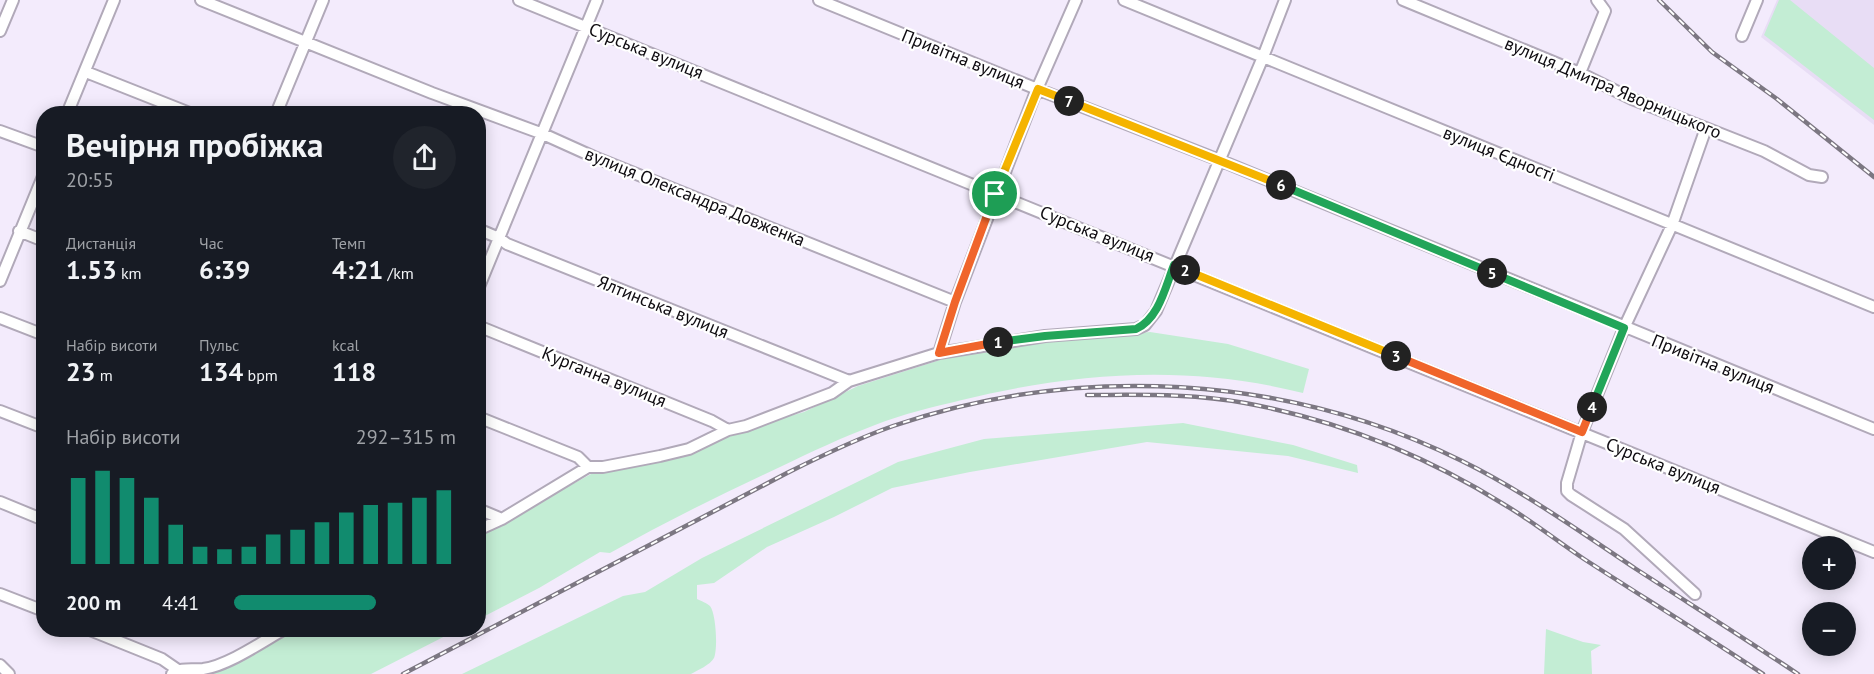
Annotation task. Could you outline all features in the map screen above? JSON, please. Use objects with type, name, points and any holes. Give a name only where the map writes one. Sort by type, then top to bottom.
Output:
[{"type":"street","points":[[0,31],[12,0]]},
{"type":"street","points":[[71,106],[114,0]]},
{"type":"street","name":"вулиця Олександра Довженка","points":[[201,0],[467,106]]},
{"type":"street","points":[[279,106],[323,0]]},
{"type":"street","name":"Сурська вулиця","points":[[519,0],[1874,552]]},
{"type":"street","points":[[486,270],[597,0]]},
{"type":"street","name":"Привітна вулиця","points":[[819,0],[1219,160],[1874,429]]},
{"type":"street","points":[[939,353],[955,302],[995,194],[1076,0]]},
{"type":"street","name":"вулиця Єдності","points":[[1124,0],[1874,307]]},
{"type":"street","points":[[486,526],[588,467],[603,467],[689,449],[728,430],[802,406],[832,393],[849,381],[939,353],[1045,336],[1136,329],[1145,325],[1156,311],[1285,0]]},
{"type":"street","name":"вулиця Дмитра Яворницького","points":[[1404,0],[1580,73],[1632,99],[1764,151],[1809,175],[1822,177]]},
{"type":"street","points":[[1580,73],[1605,11],[1597,0]]},
{"type":"street","points":[[1742,36],[1757,0]]},
{"type":"street","points":[[86,72],[172,106]]},
{"type":"street","name":"вулиця Олександра Довженка","points":[[486,113],[955,302]]},
{"type":"street","points":[[1695,594],[1624,529],[1571,495],[1567,491],[1567,483],[1582,432],[1624,328],[1672,225],[1706,128]]},
{"type":"street","points":[[0,131],[36,144]]},
{"type":"street","points":[[0,281],[36,192]]},
{"type":"street","points":[[19,231],[36,238]]},
{"type":"street","name":"Ялтинська вулиця","points":[[486,233],[518,249],[849,381]]},
{"type":"street","points":[[0,318],[36,332]]},
{"type":"street","name":"Курганна вулиця","points":[[486,329],[712,421],[728,430]]},
{"type":"street","points":[[0,411],[36,425]]},
{"type":"street","points":[[486,420],[578,458],[588,467]]},
{"type":"street","points":[[0,502],[36,517]]},
{"type":"street","points":[[486,512],[502,519]]},
{"type":"street","points":[[0,594],[36,608]]},
{"type":"street","points":[[107,637],[162,659],[175,672],[206,669],[270,637]]},
{"type":"street","points":[[0,665],[9,674]]},
{"type":"shaded area","points":[[1777,0],[1874,0],[1874,125],[1761,37]]},
{"type":"green space","points":[[1779,0],[1790,0],[1874,68],[1874,120],[1764,35]]},
{"type":"green space","points":[[1150,332],[1228,344],[1309,369],[1303,393],[1217,378],[1132,375],[1090,378],[1005,390],[918,411],[886,421],[827,445],[737,487],[610,553],[600,552],[539,588],[486,615],[486,531],[593,473],[636,467],[693,452],[730,433],[804,412],[858,386],[943,359],[1010,345]]},
{"type":"green space","points":[[1183,423],[1293,445],[1357,465],[1358,473],[1288,456],[1147,442],[970,472],[892,488],[767,547],[714,583],[697,585],[697,599],[709,605],[712,610],[716,647],[712,661],[691,674],[462,674],[623,596],[645,592],[702,558],[898,462],[984,439]]},
{"type":"green space","points":[[1546,629],[1583,642],[1601,645],[1591,651],[1592,674],[1544,674]]},
{"type":"green space","points":[[280,637],[443,637],[371,674],[199,674],[228,663]]},
{"type":"railway","points":[[1659,0],[1712,52],[1777,99],[1874,177]]},
{"type":"railway","points":[[486,631],[787,473],[866,436],[893,426],[963,406],[1035,393],[1108,386],[1181,387],[1253,395],[1325,410],[1395,432],[1462,461],[1529,498],[1798,674]]},
{"type":"railway","points":[[1087,395],[1166,395],[1245,403],[1313,419],[1412,455],[1444,470],[1505,505],[1584,559],[1763,674]]},
{"type":"railway","points":[[403,674],[474,637]]},
{"type":"route","points":[[1038,89],[1219,160],[1624,328],[1582,432],[1174,265],[1156,311],[1145,325],[1136,329],[1045,336],[939,353],[955,302],[995,194],[1038,89]]}]
